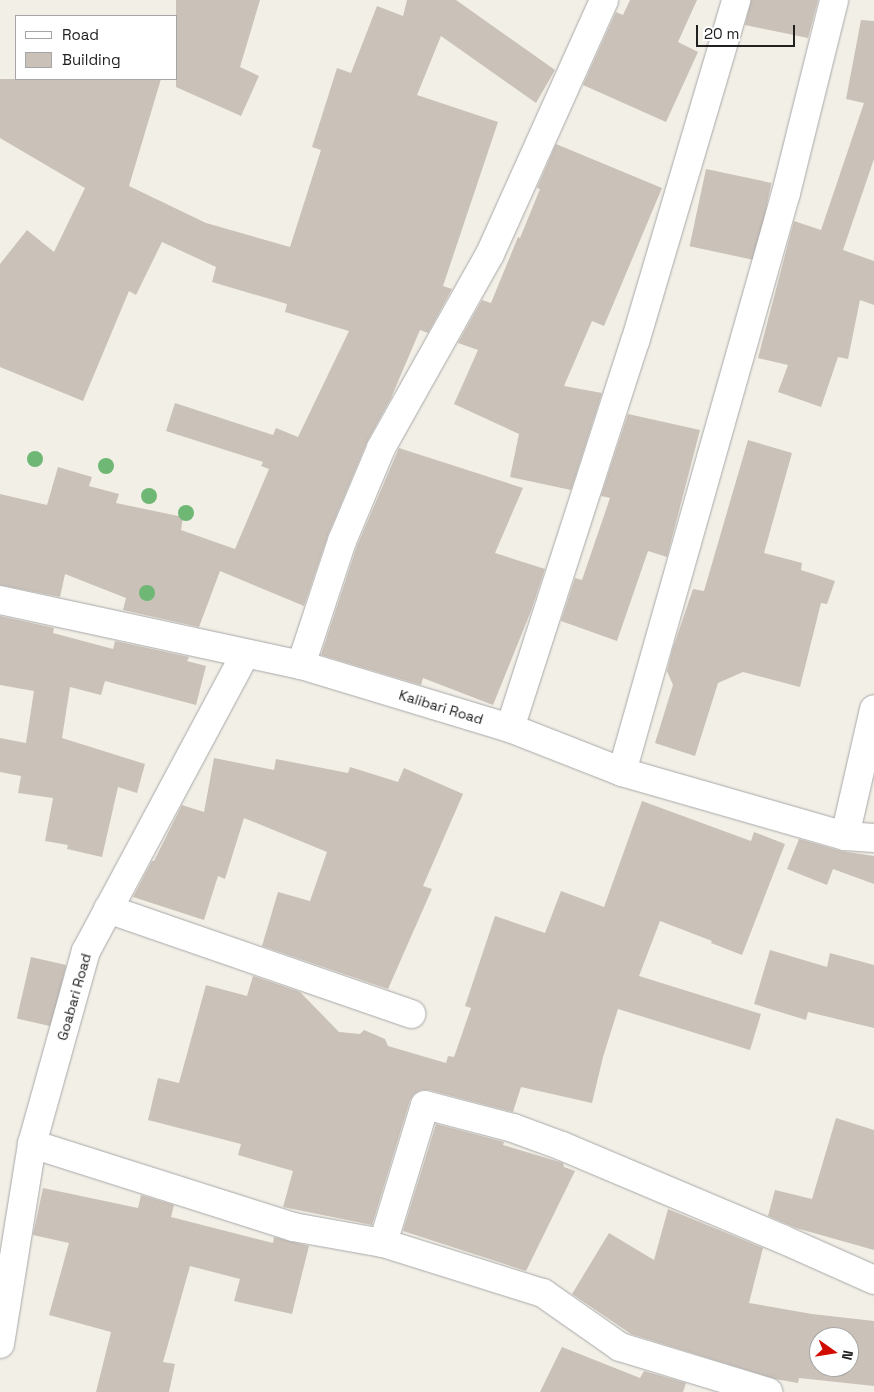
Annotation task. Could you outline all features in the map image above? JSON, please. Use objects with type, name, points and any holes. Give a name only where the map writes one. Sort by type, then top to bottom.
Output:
[{"type":"street","points":[[301,665],[342,541],[381,448],[490,254],[604,0]]},
{"type":"street","points":[[510,728],[635,342],[736,0]]},
{"type":"street","points":[[622,772],[786,193],[834,0]]},
{"type":"street","name":"Kalibari Road","points":[[0,600],[301,665],[510,728],[622,772],[845,836],[874,838]]},
{"type":"street","name":"Goabari Road","points":[[0,1344],[32,1144],[86,951],[246,654]]},
{"type":"street","points":[[845,836],[874,709]]},
{"type":"street","points":[[108,909],[411,1014]]},
{"type":"street","points":[[383,1243],[425,1106],[513,1128],[562,1146],[874,1280]]},
{"type":"street","points":[[32,1144],[293,1227],[383,1243],[544,1293],[620,1347],[768,1392]]},
{"type":"building","points":[[176,0],[260,0],[240,67],[259,76],[241,116],[176,87],[176,80],[178,80],[178,15],[176,15]]},
{"type":"building","points":[[407,0],[456,0],[555,70],[536,103],[441,36],[417,95],[498,122],[443,286],[452,289],[428,333],[420,330],[391,398],[367,442],[328,535],[304,606],[220,571],[199,627],[123,610],[126,598],[65,574],[60,597],[0,585],[0,494],[47,505],[58,467],[92,477],[89,486],[119,494],[116,503],[183,517],[181,530],[235,549],[269,469],[261,466],[263,462],[166,431],[175,403],[273,435],[276,428],[298,437],[349,331],[285,312],[287,304],[212,282],[216,267],[162,242],[136,295],[129,291],[83,401],[0,367],[0,264],[27,230],[54,252],[85,188],[0,138],[0,79],[161,80],[129,186],[206,223],[290,247],[321,150],[312,147],[337,68],[351,73],[377,6],[403,16]]},
{"type":"building","points":[[630,0],[697,0],[678,42],[698,52],[666,122],[583,85],[616,12],[623,15]]},
{"type":"building","points":[[751,0],[818,0],[808,38],[745,25]]},
{"type":"building","points":[[861,20],[874,21],[874,159],[843,250],[874,261],[874,305],[860,300],[848,359],[838,357],[821,407],[778,392],[788,365],[758,358],[794,221],[821,230],[864,103],[846,99]]},
{"type":"building","points":[[556,144],[662,188],[604,326],[592,321],[564,386],[602,393],[571,490],[510,477],[519,434],[454,404],[478,350],[458,343],[482,300],[491,303],[518,237],[520,238],[540,189],[537,188]]},
{"type":"building","points":[[706,169],[772,183],[755,260],[690,246]]},
{"type":"building","points":[[628,414],[700,430],[667,557],[648,551],[617,641],[561,621],[575,578],[582,580],[610,498],[601,496]]},
{"type":"building","points":[[748,440],[792,453],[764,553],[802,563],[801,570],[835,581],[827,604],[821,603],[800,687],[743,672],[718,683],[695,756],[655,743],[673,685],[667,671],[693,589],[704,591]]},
{"type":"building","points":[[399,448],[523,488],[495,553],[545,569],[531,611],[493,705],[423,678],[421,685],[321,655],[357,546]]},
{"type":"building","points":[[0,616],[54,628],[53,633],[113,649],[115,641],[189,657],[187,661],[206,666],[196,705],[105,681],[101,695],[70,687],[62,738],[145,764],[137,793],[118,787],[102,857],[67,849],[68,845],[45,841],[53,798],[18,793],[21,776],[0,772],[0,738],[26,743],[34,691],[0,685]]},
{"type":"building","points":[[214,758],[274,770],[276,759],[348,773],[350,767],[398,782],[404,768],[463,794],[423,886],[432,889],[388,989],[262,946],[278,892],[310,901],[327,852],[244,818],[225,879],[218,876],[204,920],[133,897],[152,861],[154,861],[182,805],[204,812]]},
{"type":"building","points":[[642,801],[751,841],[754,832],[785,844],[742,955],[660,921],[639,976],[761,1014],[750,1050],[618,1009],[603,1057],[592,1103],[521,1087],[513,1112],[429,1090],[421,1090],[414,1094],[410,1100],[372,1225],[283,1207],[293,1171],[238,1155],[241,1144],[148,1120],[158,1078],[179,1083],[206,985],[247,996],[253,976],[300,992],[339,1032],[360,1034],[364,1030],[385,1039],[388,1046],[446,1063],[448,1056],[454,1057],[471,1008],[465,1006],[495,916],[545,933],[561,891],[604,907]]},
{"type":"building","points":[[799,839],[841,851],[874,856],[874,884],[833,869],[827,885],[787,869]]},
{"type":"building","points":[[770,950],[827,967],[830,953],[874,965],[874,1028],[808,1012],[806,1020],[754,1004]]},
{"type":"building","points":[[31,957],[66,965],[52,1026],[17,1018]]},
{"type":"building","points":[[836,1118],[874,1130],[874,1250],[796,1228],[768,1216],[775,1190],[812,1199]]},
{"type":"building","points":[[436,1124],[504,1142],[503,1145],[563,1163],[564,1167],[575,1171],[526,1271],[403,1231]]},
{"type":"building","points":[[43,1188],[138,1208],[141,1195],[174,1205],[171,1217],[273,1243],[274,1237],[309,1246],[292,1314],[234,1301],[240,1279],[190,1266],[163,1362],[175,1364],[169,1392],[96,1392],[111,1332],[49,1315],[69,1243],[33,1235]]},
{"type":"building","points":[[668,1209],[763,1248],[749,1303],[812,1314],[874,1321],[874,1386],[799,1378],[798,1383],[775,1379],[631,1334],[572,1294],[609,1233],[654,1260]]},
{"type":"building","points":[[562,1347],[640,1378],[644,1371],[686,1383],[683,1392],[540,1392]]}]
